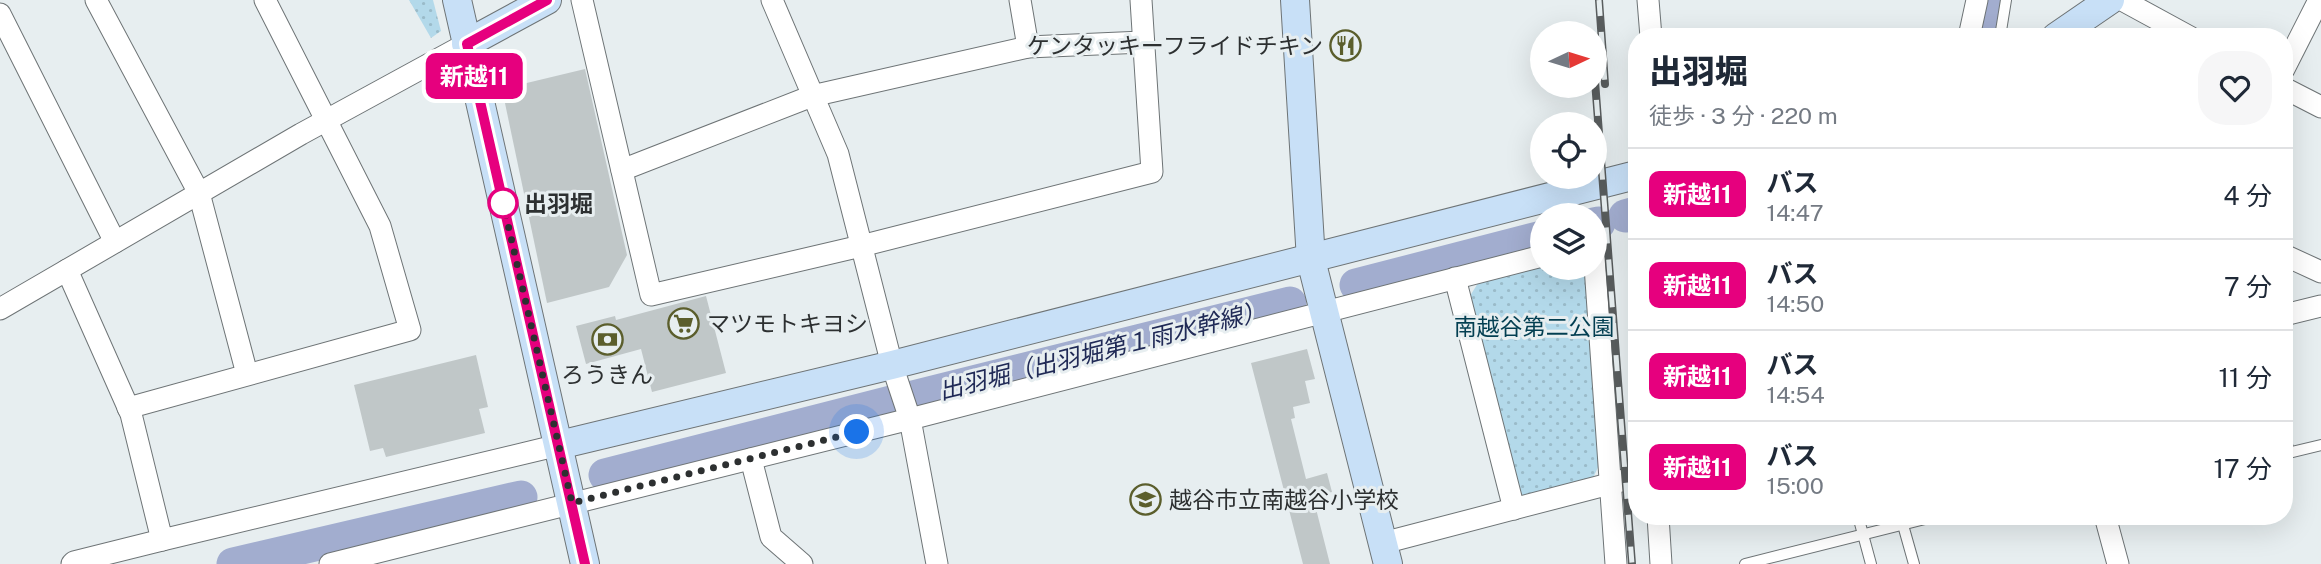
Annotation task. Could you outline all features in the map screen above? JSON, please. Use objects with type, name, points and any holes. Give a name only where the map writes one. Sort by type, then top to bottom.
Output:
[{"type":"street","points":[[96,0],[199,193],[247,373]]},
{"type":"street","points":[[128,408],[410,330],[380,226],[265,0]]},
{"type":"street","points":[[457,0],[585,564]]},
{"type":"street","points":[[0,309],[301,134],[547,0]]},
{"type":"street","points":[[582,0],[651,295],[861,246],[1152,172],[1141,0]]},
{"type":"street","points":[[772,0],[838,154],[892,365],[910,419],[937,564]]},
{"type":"street","points":[[1020,0],[1028,47]]},
{"type":"street","points":[[1296,0],[1311,260],[1385,554],[1514,509],[1628,479]]},
{"type":"street","points":[[1648,0],[1650,28]]},
{"type":"street","points":[[1971,28],[1977,0]]},
{"type":"street","points":[[2069,28],[2110,0]]},
{"type":"street","points":[[2122,0],[2173,28]]},
{"type":"street","points":[[2293,51],[2319,0]]},
{"type":"street","points":[[0,13],[115,242]]},
{"type":"street","points":[[622,170],[812,96],[1028,47],[1143,42]]},
{"type":"street","points":[[2293,93],[2321,107]]},
{"type":"street","points":[[72,564],[892,365],[1628,177]]},
{"type":"street","points":[[330,564],[910,419],[1530,259]]},
{"type":"street","points":[[2293,259],[2321,272]]},
{"type":"street","points":[[67,270],[128,408],[162,540]]},
{"type":"street","points":[[1455,278],[1514,509]]},
{"type":"street","points":[[1596,280],[1616,564]]},
{"type":"street","points":[[2293,313],[2321,306]]},
{"type":"street","points":[[751,459],[771,537],[802,564]]},
{"type":"street","points":[[1659,525],[1661,564]]},
{"type":"street","points":[[2107,525],[2118,564]]},
{"type":"lane","points":[[2001,28],[2006,0]]},
{"type":"lane","points":[[2293,452],[2321,445]]},
{"type":"lane","points":[[1860,525],[1871,564]]},
{"type":"lane","points":[[1745,564],[1775,560],[1903,525],[1914,564]]},
{"type":"green space","points":[[409,0],[433,0],[441,31],[431,38]]},
{"type":"green space","name":"南越谷第二公園","points":[[1530,270],[1530,280],[1587,280],[1599,465],[1593,478],[1525,497],[1518,493],[1470,296],[1478,283]]},
{"type":"building","points":[[585,69],[627,255],[609,287],[547,303],[502,89]]},
{"type":"building","points":[[706,296],[726,373],[652,392],[641,349],[586,364],[576,326],[615,316],[616,320]]},
{"type":"building","points":[[1307,349],[1315,379],[1305,381],[1310,403],[1293,407],[1295,418],[1291,419],[1306,479],[1327,473],[1332,492],[1313,497],[1330,564],[1303,564],[1251,363]]},
{"type":"building","points":[[476,355],[488,407],[479,409],[485,433],[386,457],[383,448],[370,451],[354,385]]},
{"type":"waterway","name":"出羽堀（出羽堀第１雨水幹線）","points":[[1986,28],[1991,0]]},
{"type":"waterway","name":"出羽堀（出羽堀第１雨水幹線）","points":[[1356,285],[1530,240]]},
{"type":"waterway","name":"出羽堀（出羽堀第１雨水幹線）","points":[[913,397],[1290,303]]},
{"type":"waterway","name":"出羽堀（出羽堀第１雨水幹線）","points":[[605,475],[891,402]]},
{"type":"waterway","name":"出羽堀（出羽堀第１雨水幹線）","points":[[233,564],[521,497]]},
{"type":"railway","points":[[1599,0],[1600,21]]},
{"type":"railway","points":[[1596,98],[1628,512]]},
{"type":"railway","points":[[1629,525],[1632,564]]},
{"type":"bus line","name":"新越11","points":[[547,0],[467,44],[585,564]]},
{"type":"place","name":"ケンタッキーフライドチキン","points":[[1346,45]]},
{"type":"place","name":"出羽堀","points":[[503,203]]},
{"type":"place","name":"マツモトキヨシ","points":[[684,323]]},
{"type":"place","name":"ろうきん","points":[[607,340]]},
{"type":"place","name":"越谷市立南越谷小学校","points":[[1146,499]]},
{"type":"route","points":[[503,203],[572,503],[857,432]]}]
